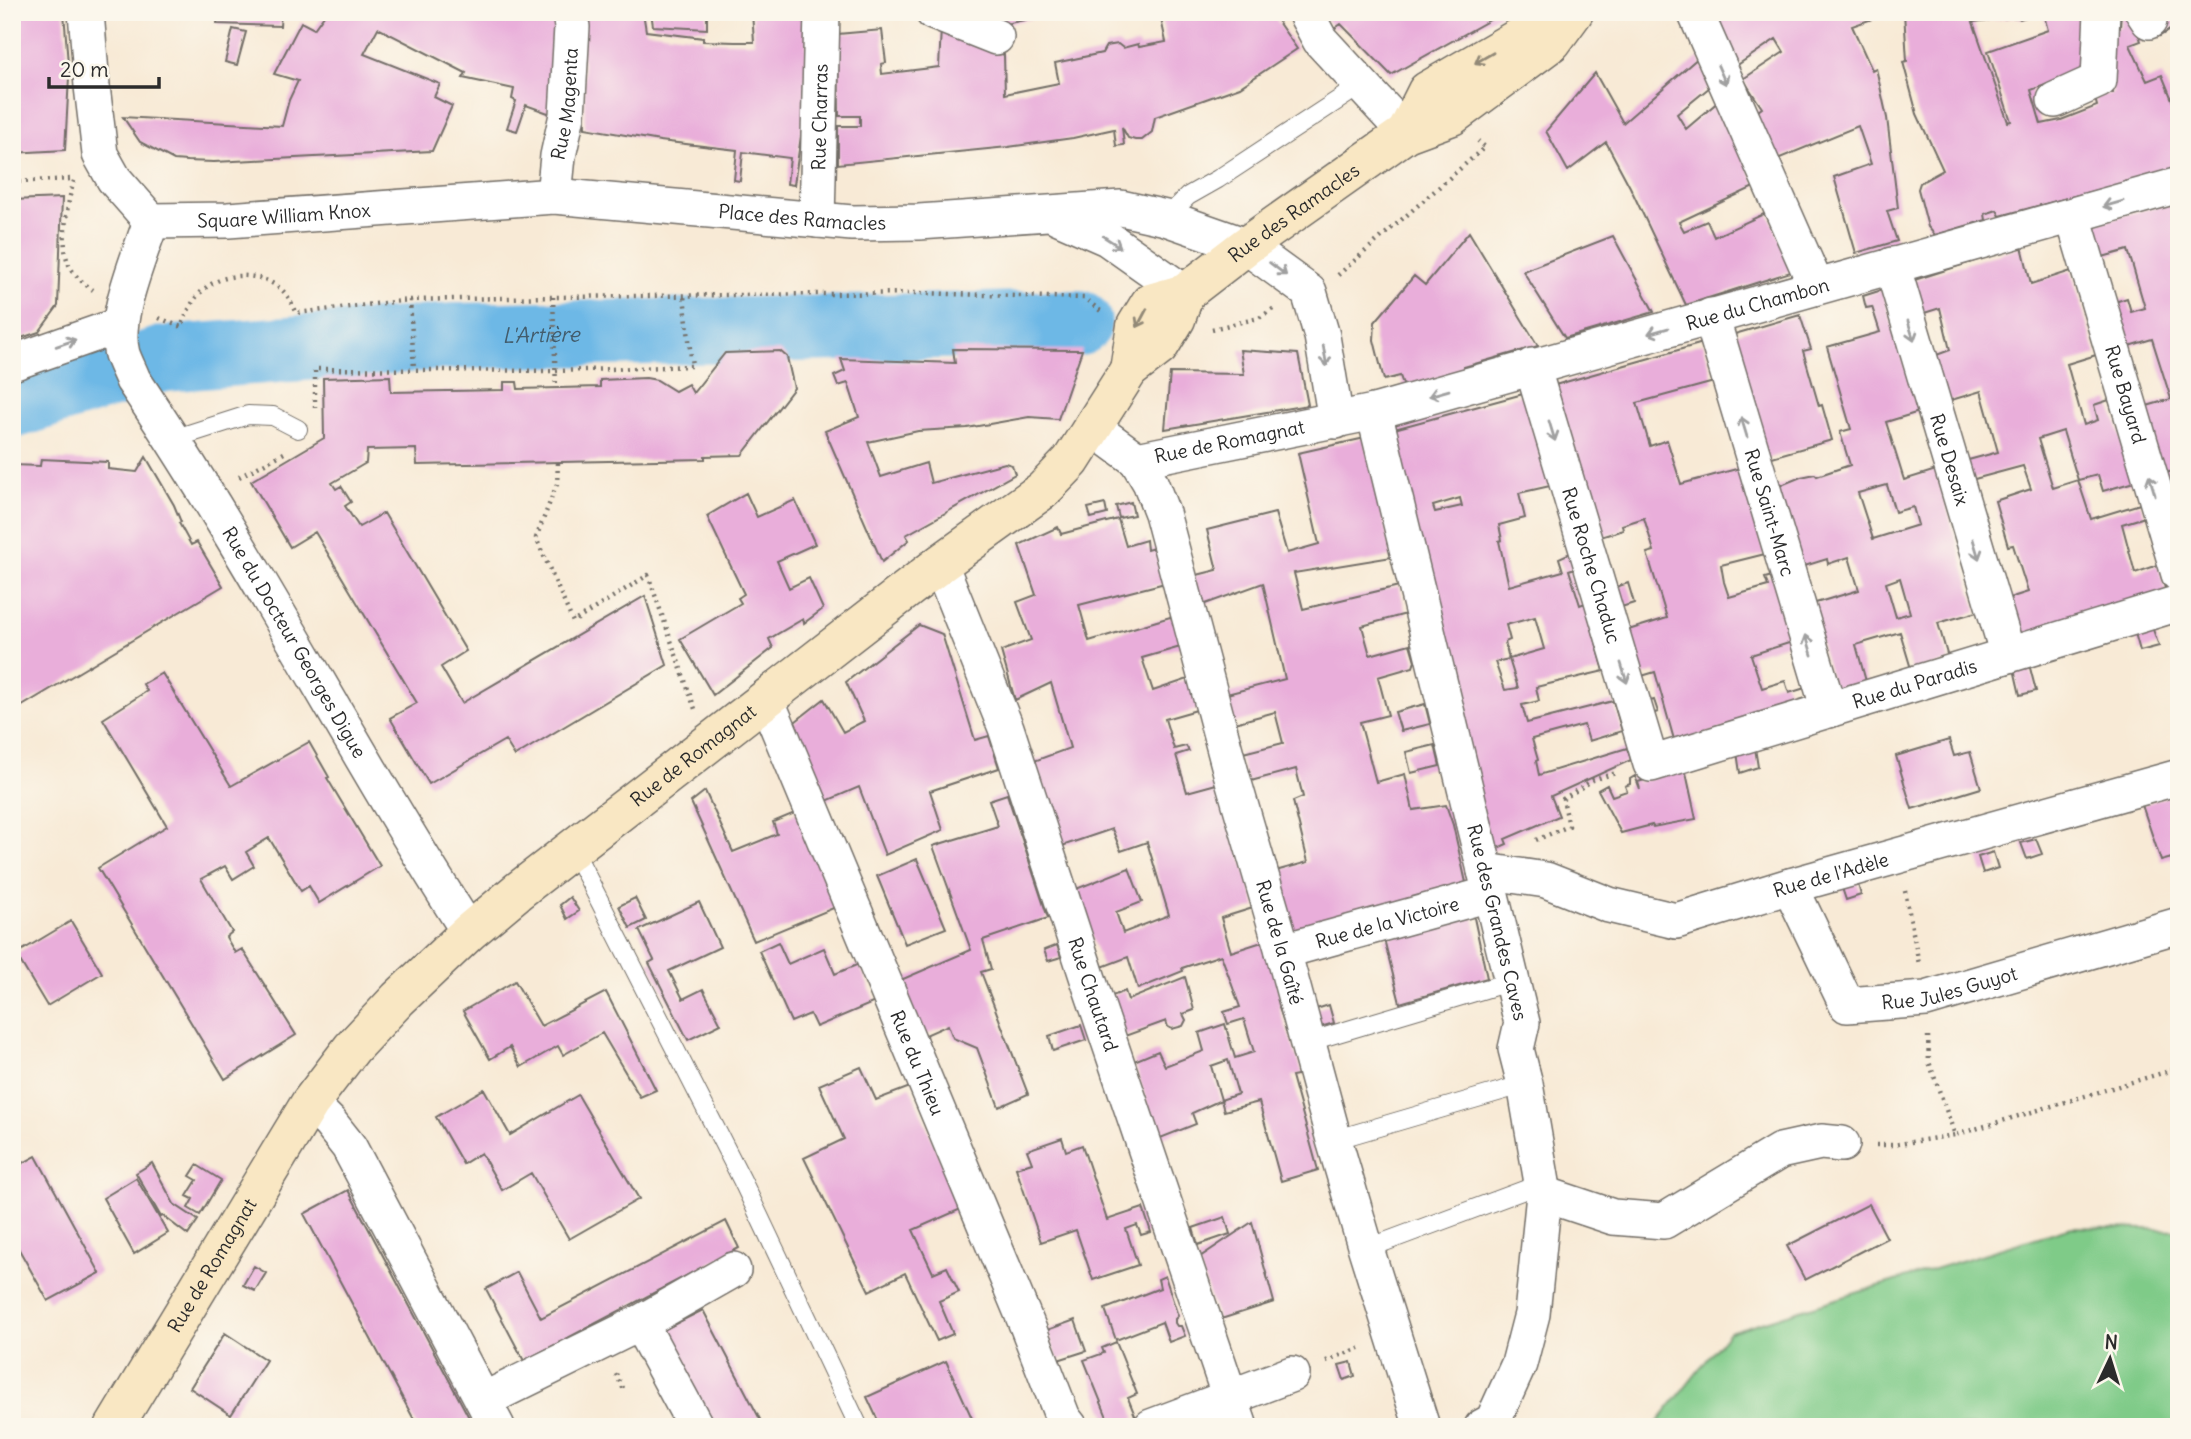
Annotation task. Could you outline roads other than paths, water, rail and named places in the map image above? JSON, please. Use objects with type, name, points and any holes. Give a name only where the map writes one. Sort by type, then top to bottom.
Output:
[{"type":"main road","name":"Rue des Ramacles","points":[[1406,133],[1427,91],[1565,12]]},
{"type":"main road","name":"Rue des Ramacles","points":[[1185,293],[1406,133],[1452,116],[1552,41],[1574,12]]},
{"type":"main road","name":"Rue de Romagnat","points":[[117,1425],[310,1103],[352,1048],[398,999],[469,932],[573,849],[940,564],[1043,490],[1071,461],[1129,369],[1136,326],[1150,303],[1185,293]]},
{"type":"street","points":[[12,363],[122,328],[151,220],[114,179],[100,154],[86,12]]},
{"type":"street","name":"Rue Magenta","points":[[554,196],[558,156],[567,116],[572,27],[569,12]]},
{"type":"street","name":"Rue Charras","points":[[817,220],[822,12]]},
{"type":"street","points":[[933,12],[996,37]]},
{"type":"street","points":[[1305,12],[1320,40],[1406,133]]},
{"type":"street","points":[[1695,12],[1816,286]]},
{"type":"street","points":[[2055,100],[2099,80],[2102,12]]},
{"type":"street","name":"Rue du Chambon","points":[[1336,421],[1892,265],[2178,190]]},
{"type":"street","name":"Square William Knox","points":[[151,220],[228,220],[554,196]]},
{"type":"street","name":"Place des Ramacles","points":[[554,196],[852,223],[919,222],[1121,208],[1166,218],[1247,246]]},
{"type":"street","name":"Place des Ramacles","points":[[1051,213],[1107,238],[1185,293]]},
{"type":"street","name":"Rue Bayard","points":[[2073,216],[2179,573]]},
{"type":"street","points":[[1247,246],[1309,292],[1322,336],[1336,421]]},
{"type":"street","name":"Rue Desaix","points":[[1892,265],[2008,655]]},
{"type":"street","name":"Rue Saint-Marc","points":[[1711,316],[1829,710]]},
{"type":"street","name":"Rue du Docteur Georges Digue","points":[[122,328],[133,380],[259,578],[469,932]]},
{"type":"street","name":"Rue Roche Chaduc","points":[[1532,366],[1651,764]]},
{"type":"street","name":"Rue des Grandes Caves","points":[[1374,412],[1513,981],[1522,1023],[1516,1049],[1544,1188],[1532,1314],[1520,1364],[1490,1425]]},
{"type":"street","name":"Rue de Romagnat","points":[[1092,427],[1137,460],[1336,421]]},
{"type":"street","name":"Rue de la Gaîté","points":[[1137,460],[1150,482],[1162,513],[1231,773],[1334,1140],[1422,1427]]},
{"type":"street","name":"Rue Chautard","points":[[940,564],[1006,727],[1096,1005],[1235,1412]]},
{"type":"street","name":"Rue du Paradis","points":[[1651,764],[2179,603]]},
{"type":"street","name":"Rue du Thieu","points":[[766,699],[1027,1325],[1063,1418],[1070,1427]]},
{"type":"street","name":"Rue de l'Adèle","points":[[1486,874],[1546,880],[1609,905],[1676,921],[1898,855],[2179,777]]},
{"type":"street","name":"Rue de la Victoire","points":[[1283,951],[1486,874]]},
{"type":"street","name":"Rue Jules Guyot","points":[[1790,886],[1847,1005],[1926,999],[2179,925]]},
{"type":"street","points":[[310,1103],[349,1147],[490,1413],[640,1322],[733,1270]]},
{"type":"street","points":[[1544,1188],[1614,1217],[1664,1222],[1780,1152],[1821,1142],[1842,1144]]},
{"type":"street","points":[[640,1322],[695,1427]]},
{"type":"street","points":[[1151,1427],[1235,1412],[1292,1374]]},
{"type":"lane","points":[[1166,218],[1188,196],[1361,85]]},
{"type":"lane","points":[[173,439],[248,415],[273,416],[298,429]]},
{"type":"lane","points":[[573,849],[742,1180],[859,1427]]},
{"type":"lane","points":[[1308,1042],[1513,981]]},
{"type":"lane","points":[[1334,1140],[1525,1084]]},
{"type":"lane","points":[[1366,1249],[1544,1188]]},
{"type":"waterway","name":"L'Artière","points":[[12,406],[163,359],[455,336],[1079,323]]}]
